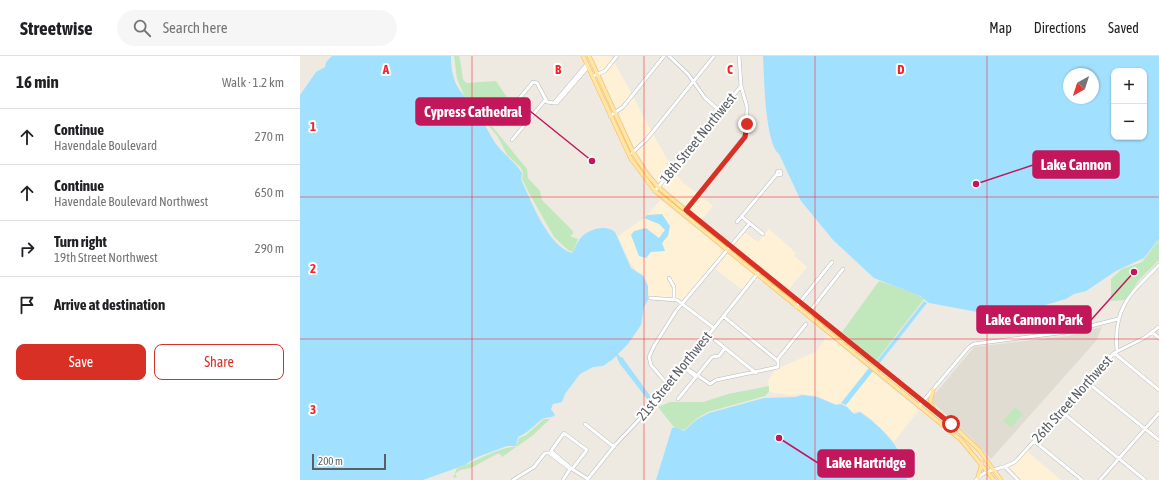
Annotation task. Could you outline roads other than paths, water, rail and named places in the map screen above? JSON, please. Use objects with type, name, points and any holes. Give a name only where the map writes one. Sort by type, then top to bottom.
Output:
[{"type":"main road","points":[[583,56],[629,155],[644,178],[655,191],[682,215],[961,440],[982,463],[994,480]]},
{"type":"main road","points":[[589,56],[633,152],[647,174],[658,187],[936,413],[979,450],[1001,480]]},
{"type":"main road","points":[[846,347],[850,343]]},
{"type":"main road","points":[[933,390],[930,403],[936,413]]},
{"type":"main road","points":[[977,478],[982,463]]},
{"type":"street","points":[[593,76],[605,71],[618,56]]},
{"type":"street","points":[[610,116],[623,107],[664,56]]},
{"type":"street","points":[[669,56],[694,80],[706,99],[720,111]]},
{"type":"street","points":[[629,155],[646,140],[714,56]]},
{"type":"street","points":[[682,215],[745,137],[747,129],[747,106],[741,86],[739,56]]},
{"type":"street","points":[[498,124],[535,82],[549,103],[554,103],[587,65]]},
{"type":"street","name":"18th Street Northwest","points":[[655,191],[741,86]]},
{"type":"street","points":[[512,140],[546,99]]},
{"type":"street","points":[[737,222],[777,174]]},
{"type":"street","points":[[742,216],[763,234]]},
{"type":"street","points":[[668,385],[650,365],[650,358],[661,332],[682,303],[728,251],[750,223]]},
{"type":"street","points":[[796,307],[832,262]]},
{"type":"street","points":[[1159,265],[1130,296],[1118,319],[1115,351],[1159,390]]},
{"type":"street","name":"21st Street Northwest","points":[[588,479],[656,400],[760,270]]},
{"type":"street","points":[[810,311],[843,270]]},
{"type":"street","points":[[669,278],[673,285],[674,299]]},
{"type":"street","points":[[650,298],[674,299],[682,303],[714,328]]},
{"type":"street","points":[[683,366],[710,384],[716,380],[776,369],[779,364],[777,360],[723,316]]},
{"type":"street","points":[[919,406],[974,344],[1067,332],[1118,319]]},
{"type":"street","points":[[777,360],[806,324]]},
{"type":"street","name":"26th Street Northwest","points":[[977,478],[988,471],[1005,467],[1017,460],[1115,351],[1152,332],[1159,326]]},
{"type":"street","points":[[1152,332],[1159,338]]},
{"type":"street","points":[[715,340],[756,373]]},
{"type":"street","points":[[678,399],[712,357],[719,356],[725,348]]},
{"type":"street","points":[[1087,382],[1159,440]]},
{"type":"street","points":[[1061,411],[1145,480]]},
{"type":"street","points":[[1100,480],[1159,413]]},
{"type":"street","points":[[585,424],[614,447]]},
{"type":"street","points":[[572,469],[587,450],[565,432],[551,451],[572,469],[588,479]]},
{"type":"street","points":[[1034,441],[1082,480]]},
{"type":"street","points":[[513,480],[521,477],[536,465],[545,453],[549,453],[570,469],[563,480]]},
{"type":"street","points":[[1005,467],[1018,480]]},
{"type":"street","points":[[521,477],[525,480]]},
{"type":"water","points":[[332,56],[451,56],[453,77],[456,84],[481,118],[496,144],[522,173],[521,179],[535,210],[541,222],[555,242],[563,249],[572,253],[577,243],[584,235],[600,228],[611,229],[615,232],[631,268],[643,276],[648,286],[648,300],[644,307],[641,325],[628,344],[613,359],[603,366],[593,367],[580,374],[565,394],[562,402],[553,404],[551,409],[555,415],[543,419],[518,437],[516,446],[507,446],[475,458],[465,465],[423,480],[300,480],[300,95],[316,72],[325,67],[326,62]]},
{"type":"water","points":[[763,56],[1159,56],[1159,239],[1144,258],[1116,271],[1086,291],[1074,294],[1066,299],[1035,308],[983,313],[929,303],[920,296],[874,278],[833,240],[801,201],[779,154],[774,147],[768,123]]},
{"type":"water","points":[[662,214],[670,226],[668,236],[662,243],[665,251],[651,252],[646,258],[639,256],[631,235],[634,231],[646,228],[659,238],[665,230],[659,224],[644,218],[647,215]]},
{"type":"water","points":[[924,301],[927,303],[879,364],[875,361],[877,361]]},
{"type":"water","points":[[622,357],[654,401],[651,404],[620,364],[617,358]]},
{"type":"water","points":[[869,368],[873,371],[846,405],[841,403]]},
{"type":"water","points":[[802,395],[817,397],[836,405],[841,404],[847,407],[854,414],[860,412],[877,425],[892,441],[903,459],[907,480],[656,480],[672,428],[676,427],[684,431],[696,420],[709,413],[764,398],[796,397]]},
{"type":"waterway","points":[[617,355],[621,360]]},
{"type":"place","name":"Cypress Cathedral","points":[[592,161]]},
{"type":"place","name":"Lake Cannon","points":[[976,184]]},
{"type":"place","name":"Lake Cannon Park","points":[[1134,272]]},
{"type":"place","name":"Lake Hartridge","points":[[779,438]]}]
